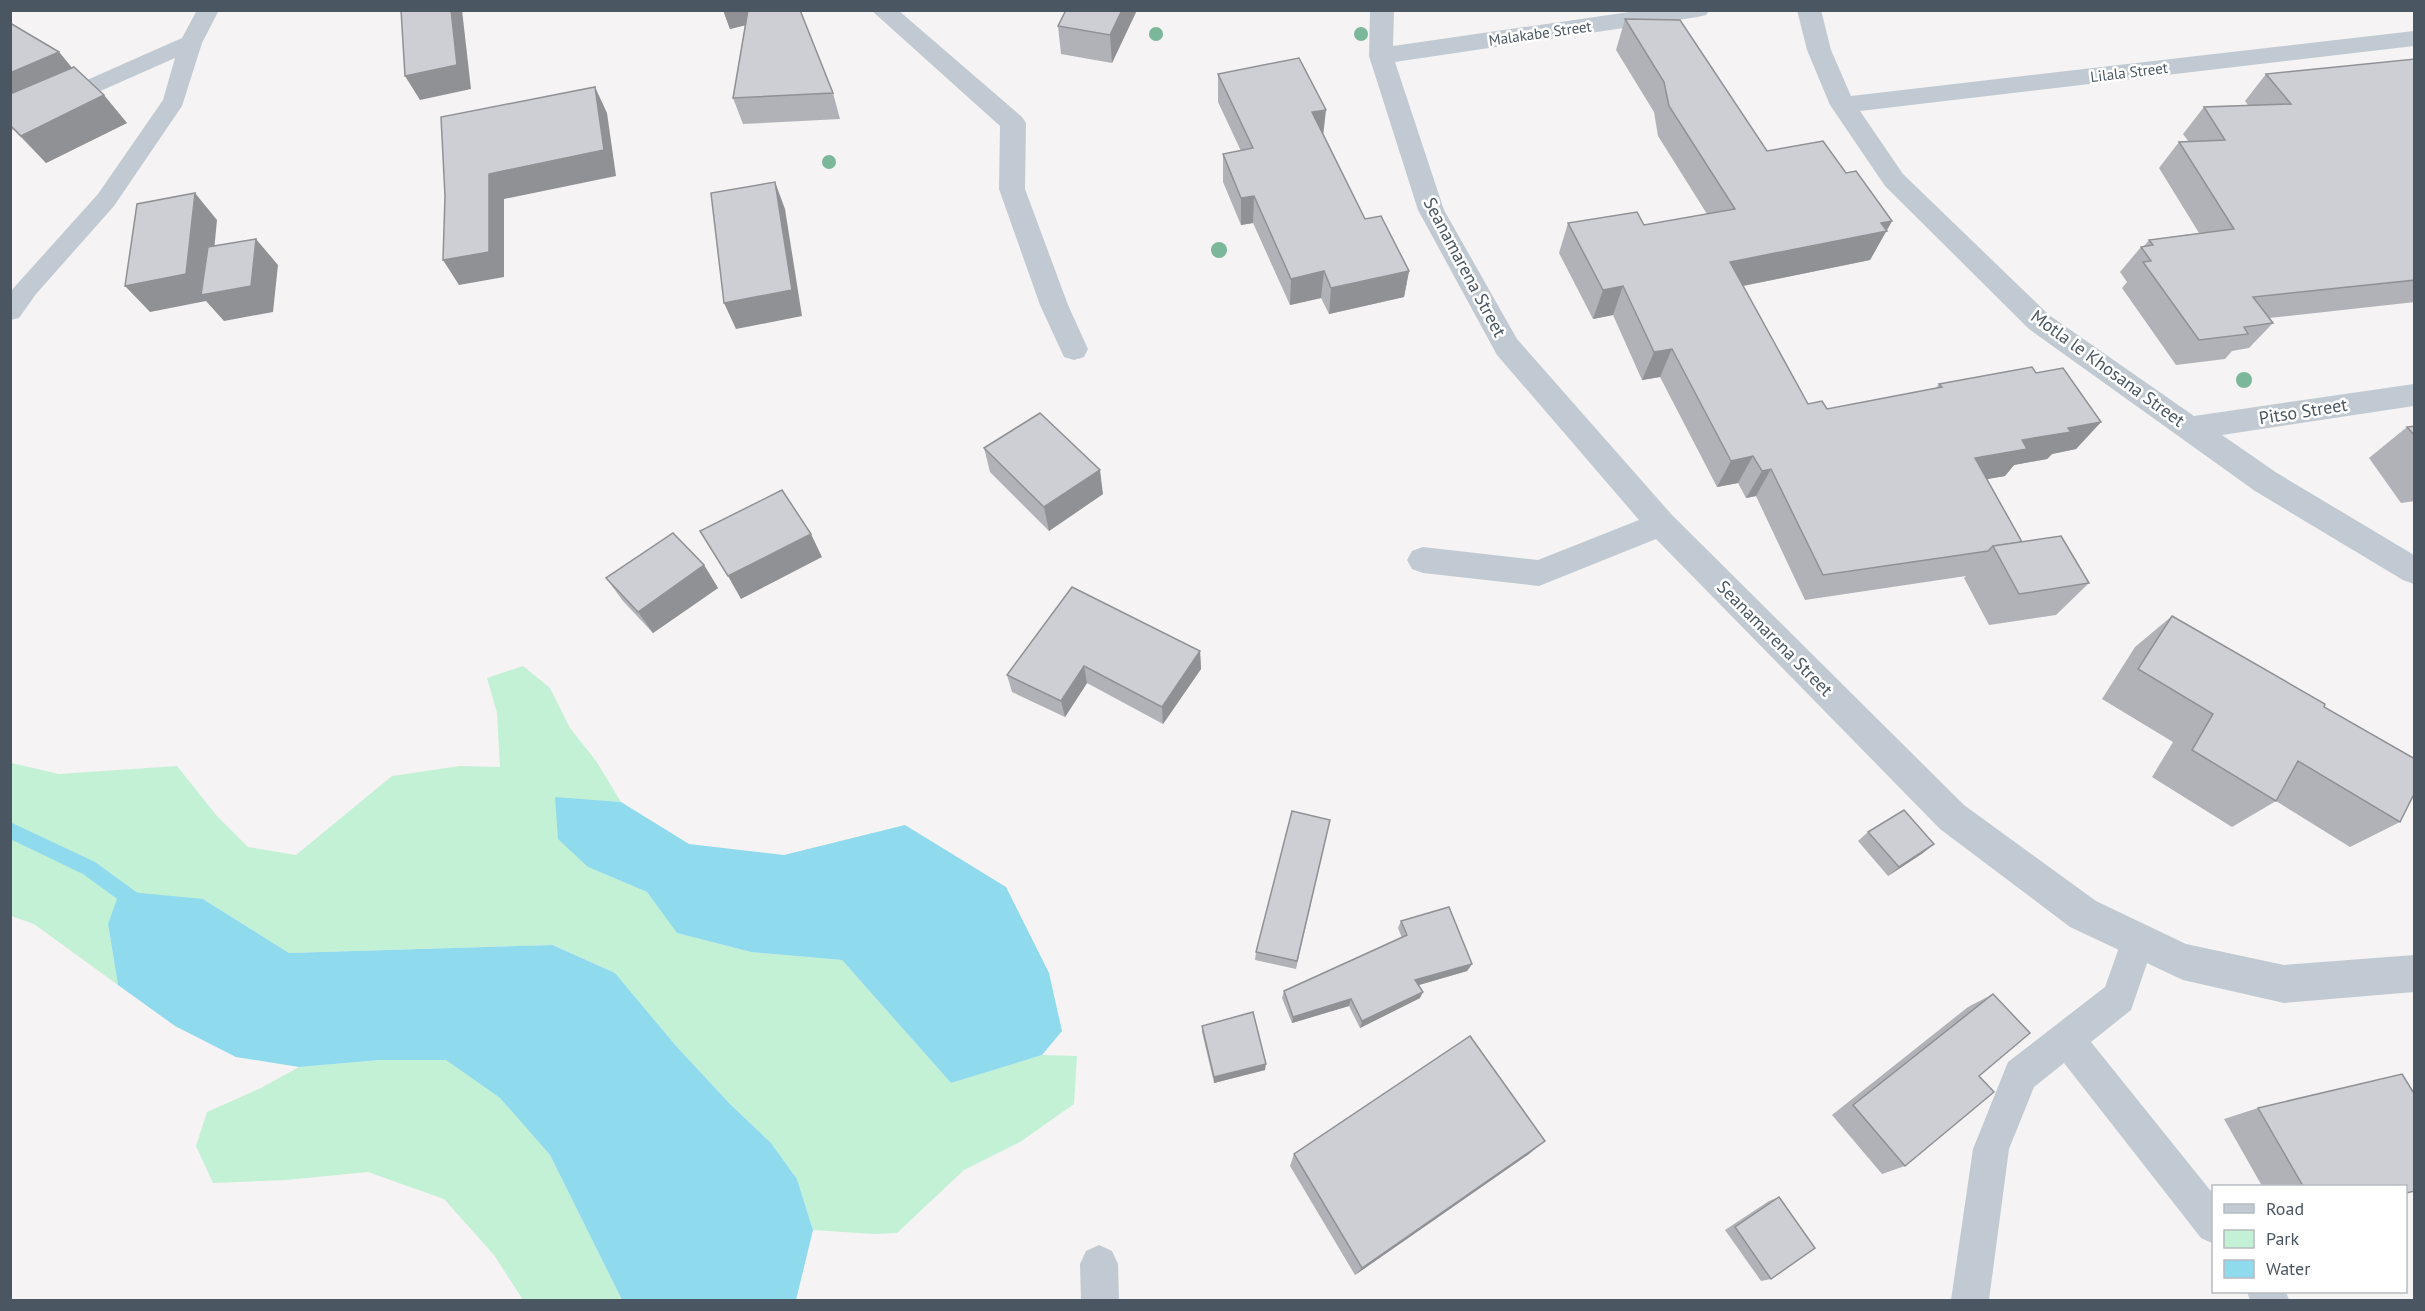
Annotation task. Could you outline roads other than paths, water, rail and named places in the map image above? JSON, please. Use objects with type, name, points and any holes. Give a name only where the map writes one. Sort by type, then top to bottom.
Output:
[{"type":"street","points":[[884,10],[1013,123],[1012,189],[1054,305],[1074,349]]},
{"type":"street","name":"Seanamarena Street","points":[[1382,10],[1381,56],[1431,210],[1507,347],[1661,524],[1952,817],[2083,914],[2184,962],[2284,984],[2415,974]]},
{"type":"street","name":"Malakabe Street","points":[[1381,56],[1698,10]]},
{"type":"street","name":"Motla le Khosana Street","points":[[1809,10],[1819,50],[1843,105],[1894,180],[2039,322],[2266,482],[2415,571]]},
{"type":"street","name":"Lilala Street","points":[[1843,105],[2415,38]]},
{"type":"street","name":"Pitso Street","points":[[2191,428],[2415,394]]},
{"type":"street","points":[[1423,560],[1539,573],[1661,524]]},
{"type":"lane","points":[[10,311],[27,288],[106,200],[174,101],[192,43],[208,10]]},
{"type":"lane","points":[[10,123],[192,43]]},
{"type":"lane","points":[[1970,1300],[1991,1149],[2021,1075],[2119,998],[2138,940]]},
{"type":"lane","points":[[2067,1039],[2212,1222]]},
{"type":"water","points":[[555,797],[621,802],[689,844],[784,855],[905,825],[1006,887],[1049,973],[1062,1031],[1042,1055],[951,1083],[842,960],[751,952],[677,933],[647,892],[588,867],[558,839]]},
{"type":"water","points":[[120,891],[203,899],[289,953],[553,945],[615,973],[677,1047],[731,1105],[771,1143],[797,1179],[813,1230],[796,1300],[622,1300],[550,1155],[500,1098],[446,1060],[380,1060],[299,1067],[236,1057],[175,1026],[118,985],[108,924]]},
{"type":"waterway","points":[[10,830],[89,868],[137,903]]}]
